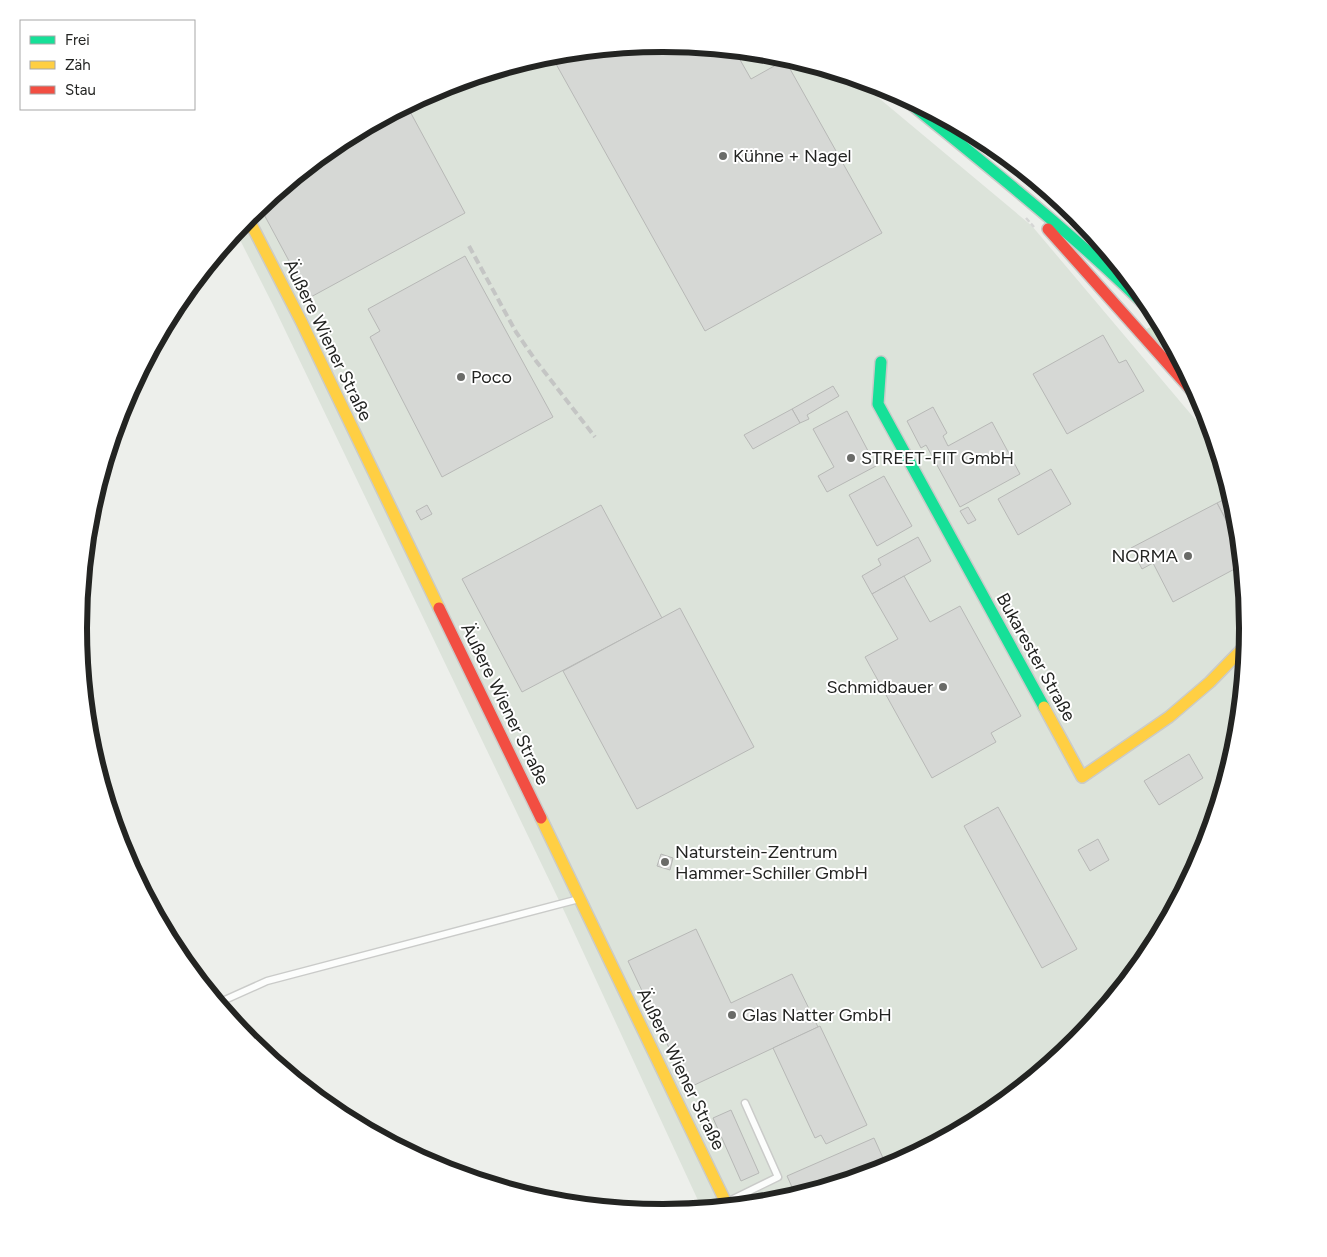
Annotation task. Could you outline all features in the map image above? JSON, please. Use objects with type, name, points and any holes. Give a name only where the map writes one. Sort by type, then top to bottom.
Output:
[{"type":"street","points":[[925,116],[1062,227],[1126,286]]},
{"type":"street","points":[[985,165],[1062,244],[1183,381]]},
{"type":"street","name":"Äußere Wiener Straße","points":[[252,225],[301,321],[725,1201]]},
{"type":"street","name":"Bukarester Straße","points":[[881,362],[878,404],[1082,777],[1169,717],[1210,682],[1239,653]]},
{"type":"lane","points":[[224,1000],[267,982],[580,899]]},
{"type":"lane","points":[[736,1200],[778,1177],[745,1103]]},
{"type":"shaded area","points":[[664,52],[739,57],[813,72],[870,91],[1032,226],[1204,430],[1220,479],[1235,553],[1240,628],[1238,666],[1235,704],[1220,778],[1196,849],[1162,917],[1142,949],[1097,1008],[1043,1062],[1014,1085],[984,1107],[918,1145],[884,1161],[813,1185],[739,1200],[699,1203],[566,915],[239,239],[284,195],[313,172],[343,150],[376,130],[443,96],[514,72],[588,57]]},
{"type":"green space","points":[[1152,327],[1157,332],[1173,361],[1165,356],[1144,332]]},
{"type":"building","name":"Kühne + Nagel","points":[[664,52],[738,57],[751,79],[777,64],[789,67],[882,233],[705,331],[556,63],[588,57]]},
{"type":"building","points":[[410,112],[465,213],[309,298],[264,214],[284,195],[343,150]]},
{"type":"building","name":"Poco","points":[[465,256],[553,417],[442,477],[370,337],[380,331],[368,309]]},
{"type":"building","points":[[1103,335],[1119,363],[1126,360],[1144,391],[1067,434],[1033,374]]},
{"type":"building","points":[[833,386],[839,396],[807,415],[809,419],[800,423],[792,409]]},
{"type":"building","points":[[933,407],[947,433],[943,436],[948,446],[992,422],[1020,474],[960,507],[926,445],[921,448],[907,421]]},
{"type":"building","points":[[792,409],[800,423],[753,449],[744,435]]},
{"type":"building","name":"STREET-FIT GmbH","points":[[847,411],[876,466],[827,492],[818,476],[834,467],[813,429]]},
{"type":"building","points":[[1051,469],[1071,504],[1018,535],[998,499]]},
{"type":"building","points":[[884,476],[912,526],[877,546],[849,495]]},
{"type":"building","points":[[1224,499],[1230,527],[1230,527],[1217,503]]},
{"type":"building","name":"NORMA","points":[[1217,503],[1230,529],[1236,568],[1173,602],[1153,563],[1142,569],[1131,548]]},
{"type":"building","points":[[427,505],[432,514],[421,520],[416,511]]},
{"type":"building","points":[[601,505],[662,618],[522,692],[462,579]]},
{"type":"building","points":[[968,507],[976,520],[968,524],[960,511]]},
{"type":"building","points":[[918,537],[931,561],[872,594],[862,576],[881,565],[878,559]]},
{"type":"building","name":"Schmidbauer","points":[[904,576],[930,622],[960,606],[1021,716],[991,733],[996,742],[932,778],[865,657],[898,639],[872,594]]},
{"type":"building","points":[[680,608],[754,747],[637,809],[563,671]]},
{"type":"building","points":[[1189,754],[1203,778],[1159,805],[1144,781]]},
{"type":"building","points":[[998,807],[1077,949],[1042,968],[964,826]]},
{"type":"building","points":[[1098,839],[1109,860],[1090,871],[1078,850]]},
{"type":"building","name":"Naturstein-Zentrum Hammer-Schiller GmbH","points":[[661,854],[673,858],[670,870],[657,866]]},
{"type":"building","name":"Glas Natter GmbH","points":[[696,929],[731,1003],[792,974],[818,1027],[688,1088],[628,961]]},
{"type":"building","points":[[820,1026],[867,1125],[826,1144],[821,1135],[815,1138],[773,1048]]},
{"type":"building","points":[[731,1110],[759,1173],[741,1181],[713,1118]]},
{"type":"building","points":[[874,1138],[884,1161],[849,1174],[793,1189],[787,1176]]},
{"type":"railway","points":[[469,246],[516,332],[595,437]]},
{"type":"traffic: fast","points":[[926,116],[1064,231],[1126,286]]},
{"type":"traffic: fast","points":[[881,362],[878,404],[1044,707]]},
{"type":"traffic: slow","points":[[252,225],[301,321],[439,608]]},
{"type":"traffic: slow","points":[[1044,707],[1082,777],[1169,717],[1210,682],[1239,653]]},
{"type":"traffic: slow","points":[[541,818],[725,1201]]},
{"type":"traffic: jam","points":[[1048,229],[1183,381]]},
{"type":"traffic: jam","points":[[439,608],[541,818]]},
{"type":"place","name":"Kühne + Nagel","points":[[723,156]]},
{"type":"place","name":"Poco","points":[[461,377]]},
{"type":"place","name":"STREET-FIT GmbH","points":[[851,458]]},
{"type":"place","name":"NORMA","points":[[1188,556]]},
{"type":"place","name":"Schmidbauer","points":[[943,687]]},
{"type":"place","name":"Naturstein-Zentrum Hammer-Schiller GmbH","points":[[665,862]]},
{"type":"place","name":"Glas Natter GmbH","points":[[732,1015]]}]
